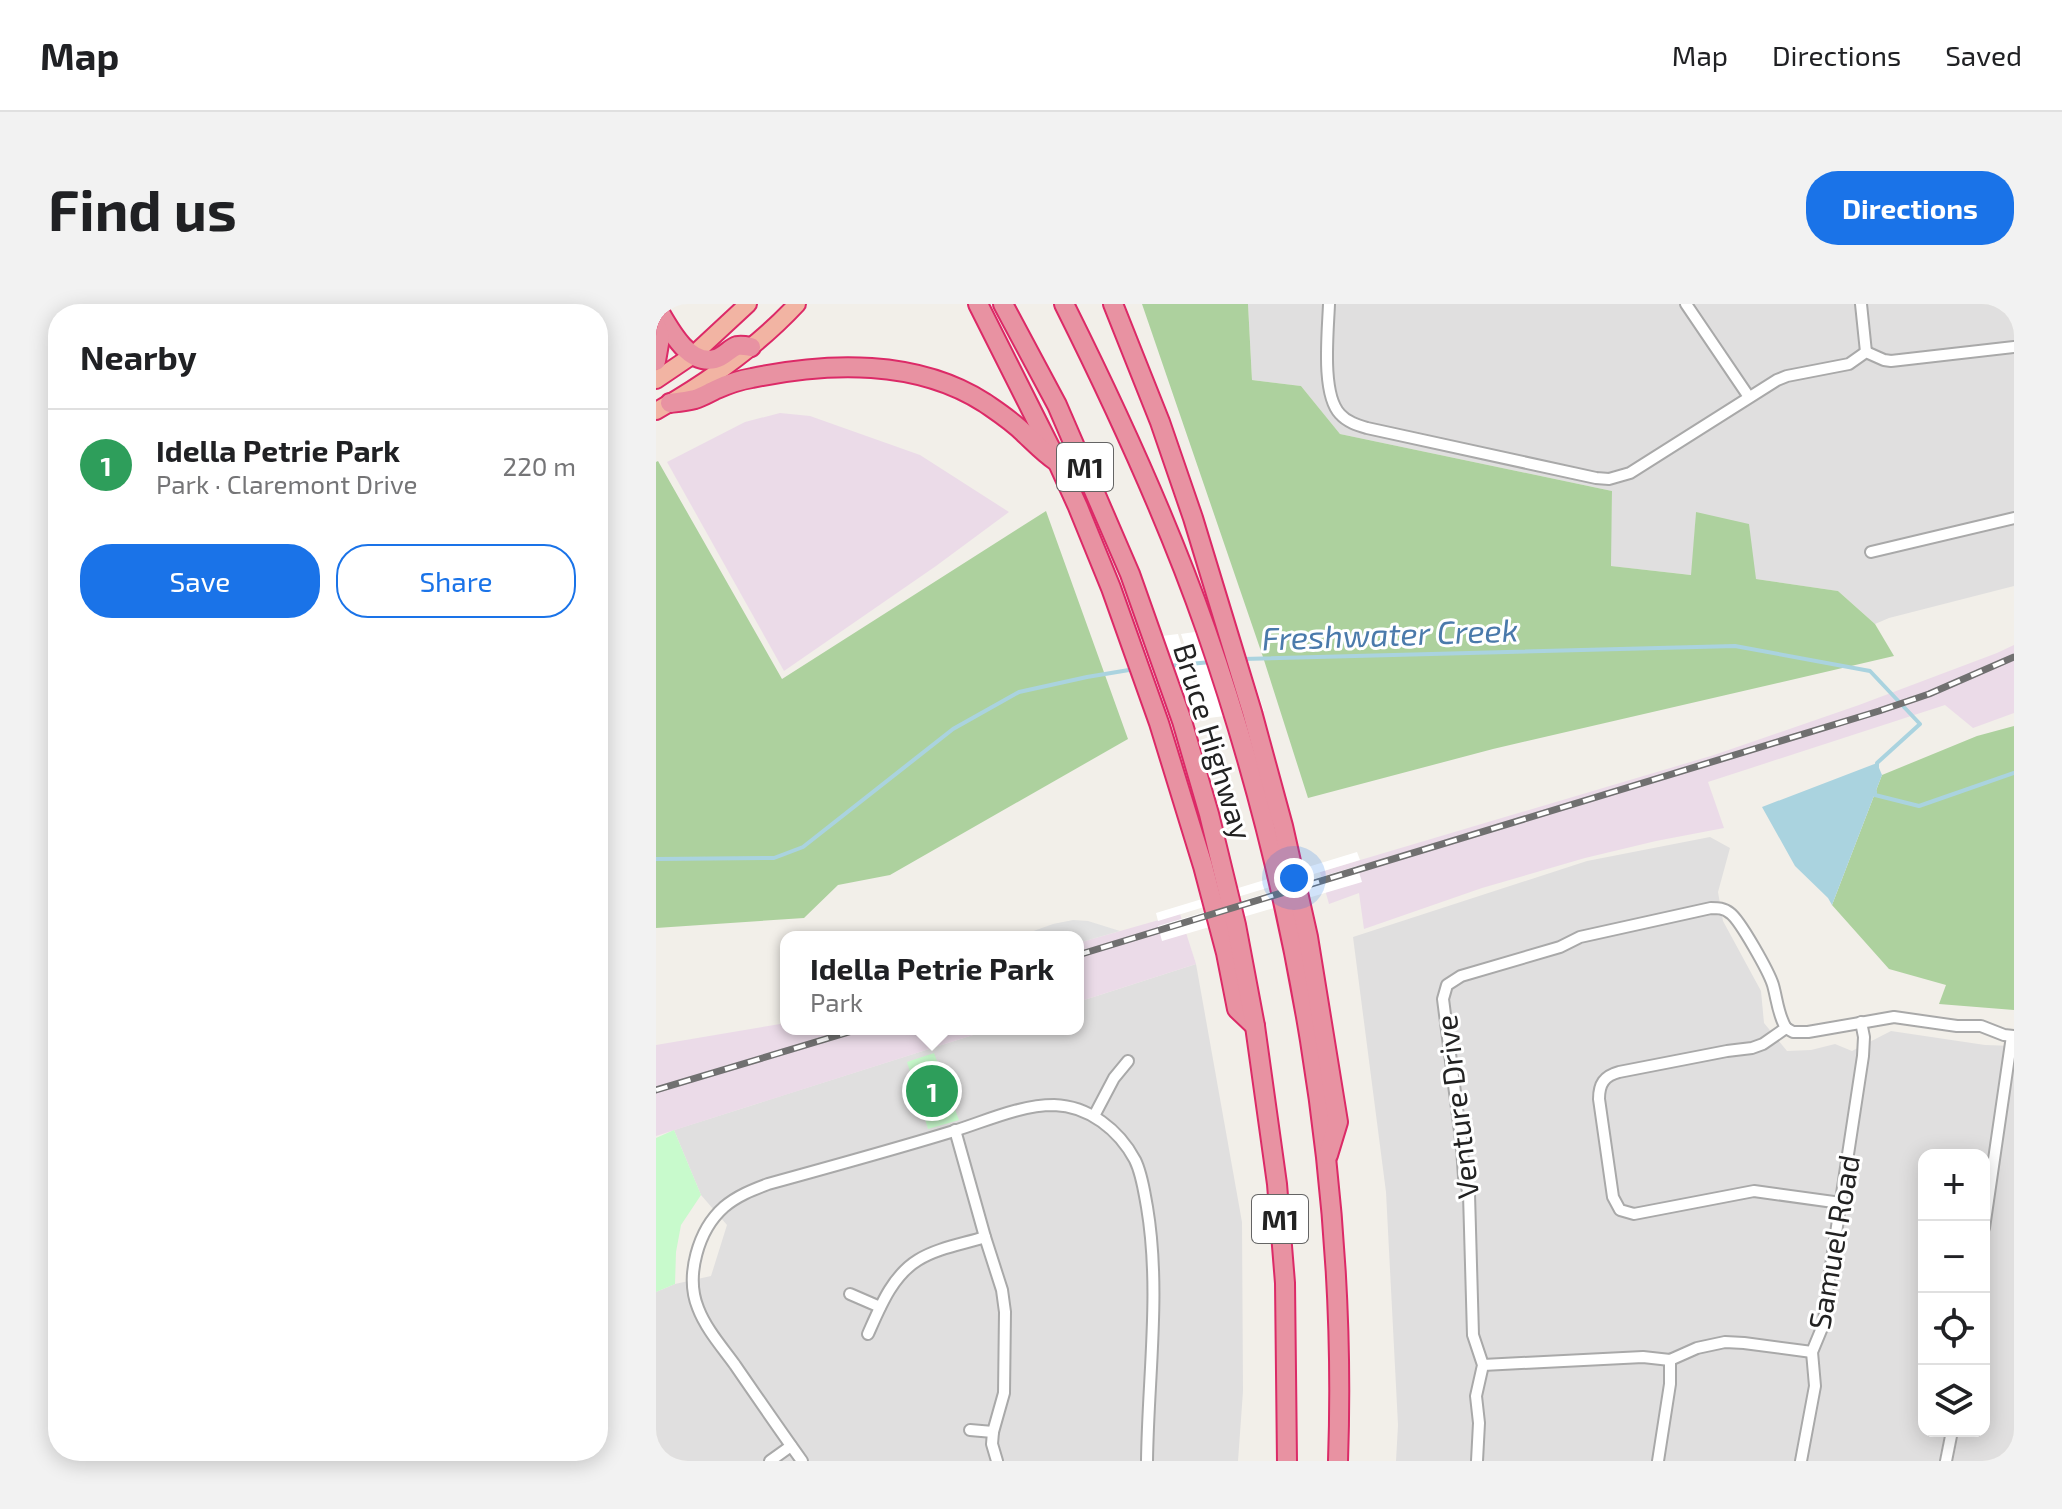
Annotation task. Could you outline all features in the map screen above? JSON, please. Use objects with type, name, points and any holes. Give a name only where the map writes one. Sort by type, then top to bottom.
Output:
[{"type":"highway","points":[[656,380],[693,355],[748,304]]},
{"type":"highway","points":[[663,407],[751,347],[797,304]]},
{"type":"highway","points":[[978,304],[1058,463],[1099,556],[1159,723],[1206,878],[1237,1009],[1255,1026]]},
{"type":"highway","name":"Bruce Highway","points":[[1003,304],[1063,418],[1105,513],[1153,637],[1209,814],[1233,912],[1255,1026],[1277,1184],[1285,1283],[1287,1461]]},
{"type":"highway","name":"Bruce Highway","points":[[1064,304],[1125,428],[1243,714],[1304,1010],[1326,1161],[1335,1272],[1338,1461]]},
{"type":"highway","points":[[1113,304],[1172,457],[1227,627],[1243,714]]},
{"type":"highway","points":[[656,306],[679,341],[702,359],[719,358],[736,346],[751,347]]},
{"type":"highway","points":[[656,325],[660,338],[656,361]]},
{"type":"highway","points":[[663,407],[697,399],[736,382],[781,372],[856,367],[891,369],[926,377],[981,400],[1058,463]]},
{"type":"street","points":[[1329,304],[1328,384],[1334,407],[1342,417],[1367,428],[1596,478],[1609,479],[1630,473],[1787,376],[1849,364],[1866,352]]},
{"type":"street","points":[[1686,304],[1749,397]]},
{"type":"street","points":[[1861,304],[1866,352]]},
{"type":"street","points":[[1866,352],[1891,361],[2014,347]]},
{"type":"street","points":[[1871,552],[2014,518]]},
{"type":"street","name":"Venture Drive","points":[[1477,1461],[1479,1423],[1476,1396],[1483,1365],[1473,1335],[1469,1194],[1464,1177],[1443,999],[1445,988],[1450,982],[1560,947],[1580,937],[1706,909],[1721,909],[1737,921],[1768,972],[1786,1028]]},
{"type":"street","points":[[1841,1203],[1754,1191],[1634,1214],[1620,1210],[1614,1202],[1600,1088],[1604,1080],[1619,1072],[1758,1046],[1786,1028],[1793,1032],[1808,1032],[1881,1018],[1898,1018],[1985,1027],[2013,1036],[1985,1221]]},
{"type":"street","name":"Samuel Road","points":[[1801,1461],[1815,1386],[1812,1352],[1824,1323],[1864,1049],[1861,1022]]},
{"type":"street","points":[[1094,1116],[1114,1078],[1128,1061]]},
{"type":"street","points":[[802,1461],[698,1308],[693,1289],[694,1265],[709,1224],[723,1207],[743,1194],[768,1184],[1010,1112],[1053,1105],[1072,1107],[1094,1116],[1117,1134],[1136,1161],[1142,1178],[1150,1226],[1153,1288],[1147,1461]]},
{"type":"street","points":[[955,1130],[1002,1290],[1005,1312],[1004,1393],[992,1444],[997,1461]]},
{"type":"street","points":[[868,1334],[890,1288],[907,1269],[918,1260],[985,1237]]},
{"type":"street","points":[[850,1294],[880,1307]]},
{"type":"street","points":[[1483,1365],[1643,1357],[1670,1360],[1697,1348],[1725,1342],[1812,1352]]},
{"type":"street","points":[[1658,1461],[1669,1392],[1670,1360]]},
{"type":"street","points":[[970,1430],[993,1432]]},
{"type":"street","points":[[1946,1461],[1951,1437]]},
{"type":"street","points":[[770,1461],[791,1446]]},
{"type":"shaded area","points":[[1248,304],[2014,304],[2014,586],[1875,624],[1838,591],[1756,579],[1696,512],[1692,575],[1610,566],[1612,491],[1340,434],[1301,386],[1252,380]]},
{"type":"shaded area","points":[[780,413],[810,416],[920,455],[1009,512],[784,671],[667,462],[745,422]]},
{"type":"shaded area","points":[[2014,645],[2014,713],[1973,728],[1945,705],[1708,782],[1724,828],[1585,858],[1482,888],[1364,929],[1359,893],[1329,904],[1320,872],[1714,755],[1859,705]]},
{"type":"shaded area","points":[[1710,837],[1730,848],[1718,892],[1723,921],[1761,991],[1764,1023],[1787,1051],[1811,1050],[1835,1044],[1852,1051],[1891,1031],[1985,1045],[2014,1046],[2014,1461],[1396,1461],[1398,1425],[1386,1192],[1353,937],[1587,861]]},
{"type":"shaded area","points":[[1180,914],[1196,964],[1084,1000],[1084,941]]},
{"type":"shaded area","points":[[1088,921],[1120,931],[1084,941],[1084,931],[1034,931],[1053,924]]},
{"type":"shaded area","points":[[1196,964],[1242,1222],[1243,1391],[1238,1461],[656,1461],[656,1292],[711,1276],[727,1225],[701,1195],[674,1130],[973,1035],[1084,1035],[1084,1000]]},
{"type":"shaded area","points":[[780,1024],[780,1035],[973,1035],[656,1136],[656,1045]]},
{"type":"green space","points":[[1142,304],[1248,304],[1252,380],[1301,386],[1340,434],[1612,491],[1611,566],[1691,575],[1696,512],[1749,524],[1756,579],[1838,591],[1875,624],[1894,656],[1493,749],[1308,798]]},
{"type":"green space","points":[[658,461],[782,679],[1046,511],[1128,739],[890,875],[838,885],[804,918],[656,928]]},
{"type":"green space","points":[[2014,726],[2014,1010],[1939,1004],[1946,985],[1889,969],[1832,905],[1882,775],[1977,736]]},
{"type":"green space","points":[[934,1053],[959,1120],[928,1129],[907,1062]]},
{"type":"green space","points":[[674,1130],[701,1195],[681,1225],[675,1284],[656,1292],[656,1138]]},
{"type":"water","points":[[1877,763],[1882,775],[1832,905],[1795,866],[1762,807]]},
{"type":"pier","points":[[1236,626],[1264,711],[1209,718],[1181,634]]},
{"type":"pier","points":[[1178,634],[1205,718],[1150,725],[1122,641]]},
{"type":"pier","points":[[1357,852],[1360,860],[1158,921],[1156,913]]},
{"type":"pier","points":[[1357,866],[1362,882],[1162,941],[1158,926]]},
{"type":"waterway","name":"Freshwater Creek","points":[[1243,659],[1735,646],[1870,671],[1920,724],[1877,763],[1877,767]]},
{"type":"waterway","name":"Freshwater Creek","points":[[1168,666],[1211,662]]},
{"type":"waterway","name":"Freshwater Creek","points":[[656,859],[774,858],[803,847],[953,729],[1019,692],[1135,669]]},
{"type":"waterway","name":"Freshwater Creek","points":[[1875,791],[1875,795],[1919,806],[2014,773]]},
{"type":"railway","points":[[1084,953],[1879,711],[1929,694],[2014,657]]},
{"type":"railway","points":[[656,1090],[839,1035]]},
{"type":"place","name":"Idella Petrie Park","points":[[932,1091]]}]
